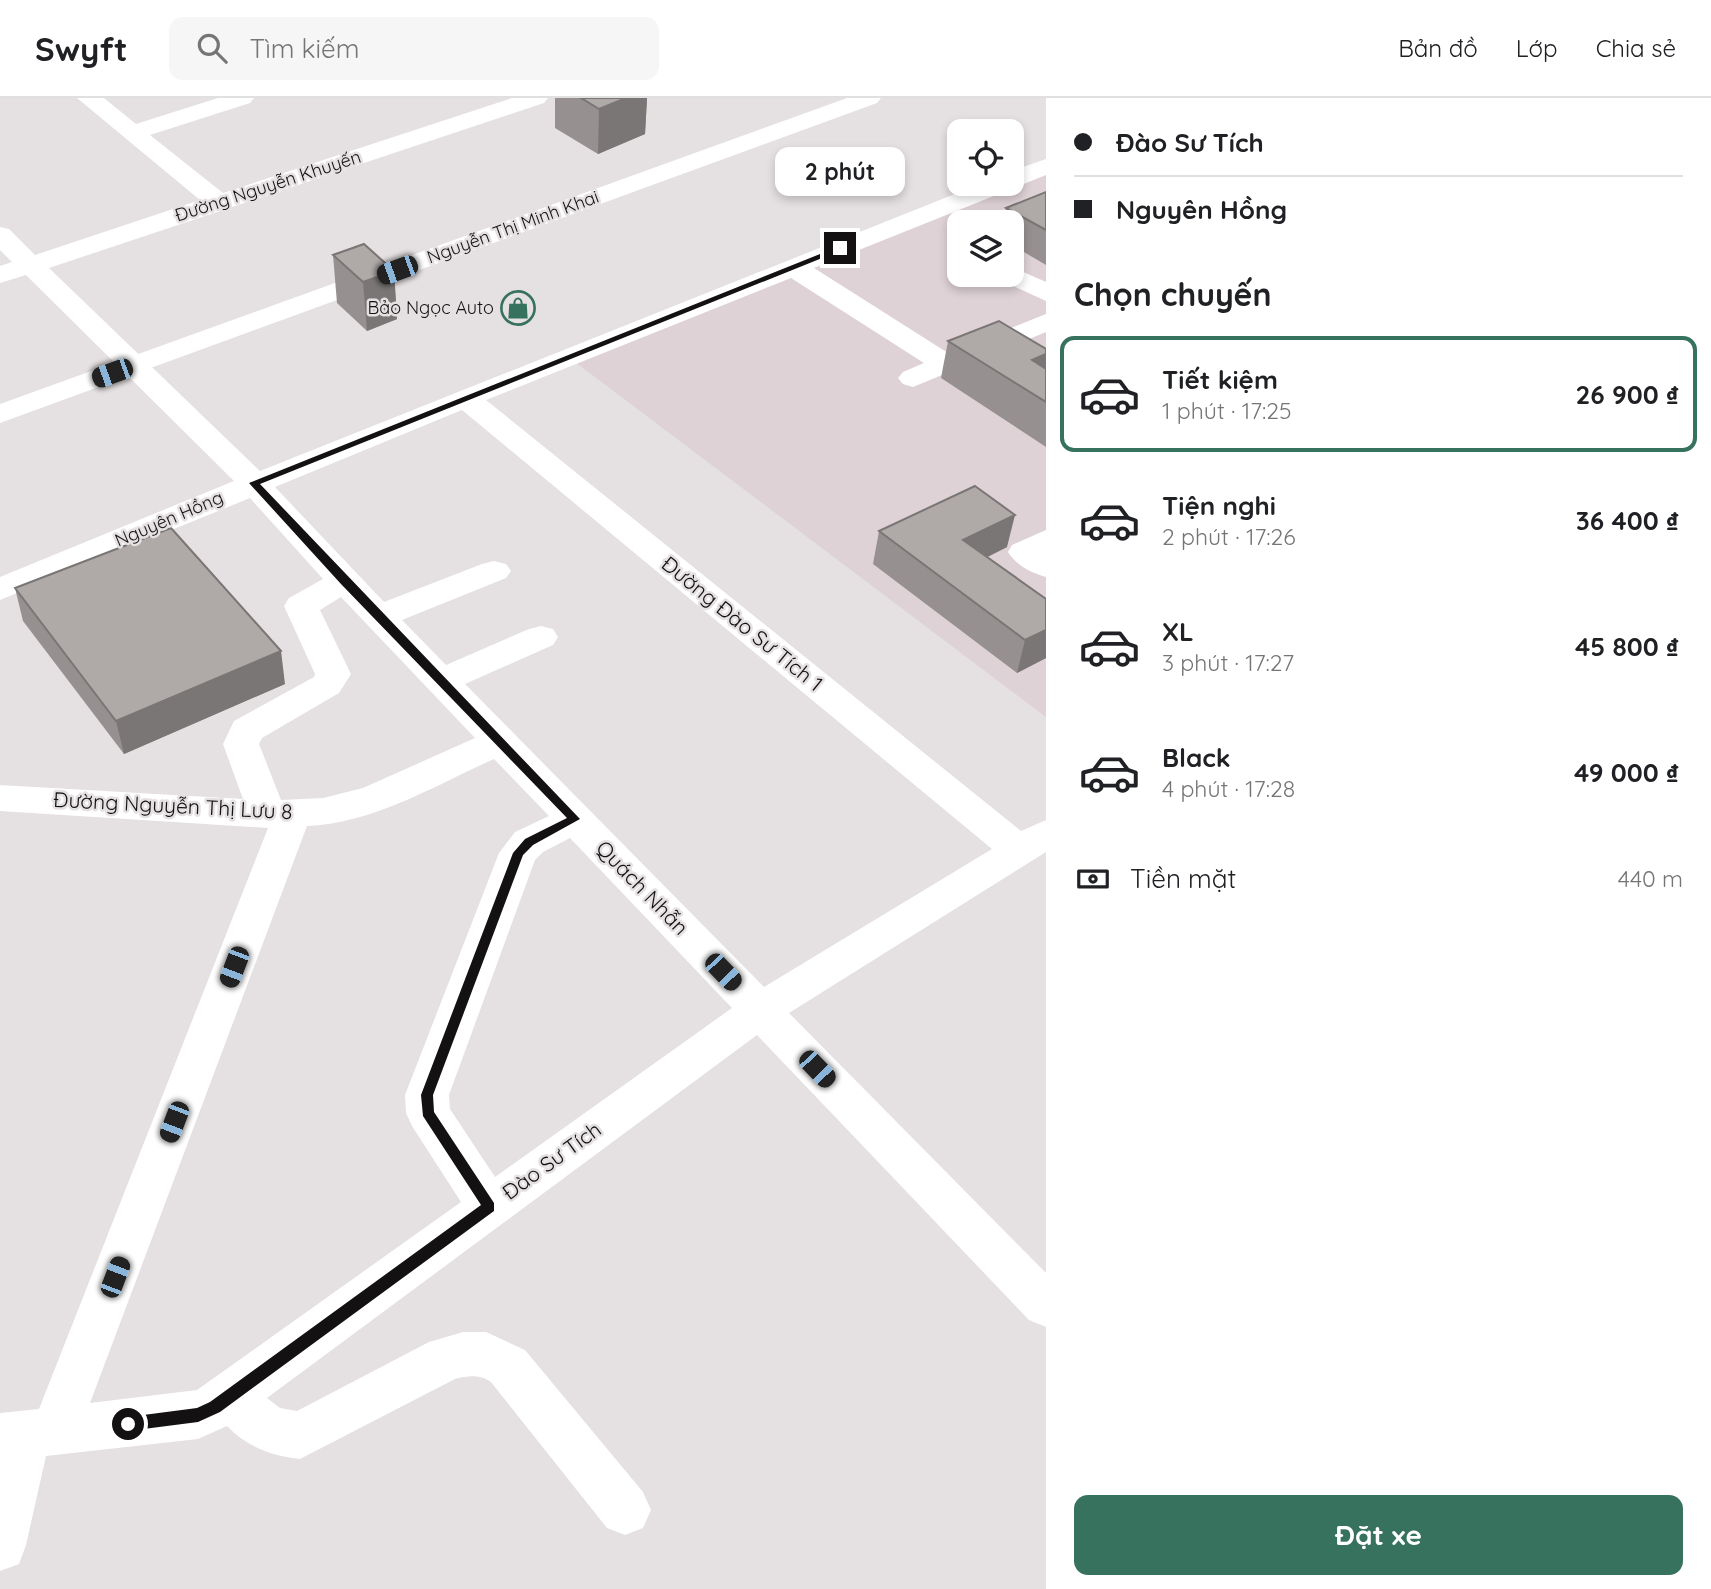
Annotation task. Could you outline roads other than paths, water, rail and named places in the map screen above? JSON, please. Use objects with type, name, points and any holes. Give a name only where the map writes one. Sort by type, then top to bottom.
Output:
[{"type":"street","points":[[89,98],[218,202]]},
{"type":"street","points":[[133,133],[242,98]]},
{"type":"street","name":"Đường Nguyễn Khuyến","points":[[16,270],[536,98]]},
{"type":"street","name":"Nguyễn Thị Minh Khai","points":[[0,414],[869,98]]},
{"type":"street","points":[[1024,175],[1046,166]]},
{"type":"street","name":"Nguyên Hồng","points":[[0,589],[254,483],[972,196]]},
{"type":"street","name":"Quách Nhẫn","points":[[0,235],[16,270],[134,365],[254,483],[499,742],[1046,1305]]},
{"type":"street","points":[[793,267],[946,365]]},
{"type":"street","points":[[1024,281],[1046,293]]},
{"type":"street","points":[[913,378],[1046,322]]},
{"type":"street","name":"Đường Đào Sư Tích 1","points":[[465,398],[1032,842]]},
{"type":"street","points":[[1046,540],[1024,552],[1046,567]]},
{"type":"street","points":[[379,617],[494,571]]},
{"type":"street","points":[[0,1545],[27,1434],[280,813],[240,744],[242,737],[247,730],[327,685],[332,679],[333,674],[301,606],[344,581]]},
{"type":"street","points":[[441,681],[541,637]]},
{"type":"street","name":"Đường Nguyễn Thị Lưu 8","points":[[4,806],[323,812],[374,798],[499,742]]},
{"type":"street","points":[[489,1207],[428,1113],[427,1095],[518,853],[529,842],[575,819]]},
{"type":"street","name":"Đào Sư Tích","points":[[27,1434],[198,1415],[231,1395],[760,1010],[1032,842]]},
{"type":"street","points":[[231,1395],[261,1425],[274,1433],[300,1435],[446,1358],[469,1352],[495,1356],[508,1366],[625,1510]]},
{"type":"place","name":"Bảo Ngọc Auto","points":[[518,308]]}]
